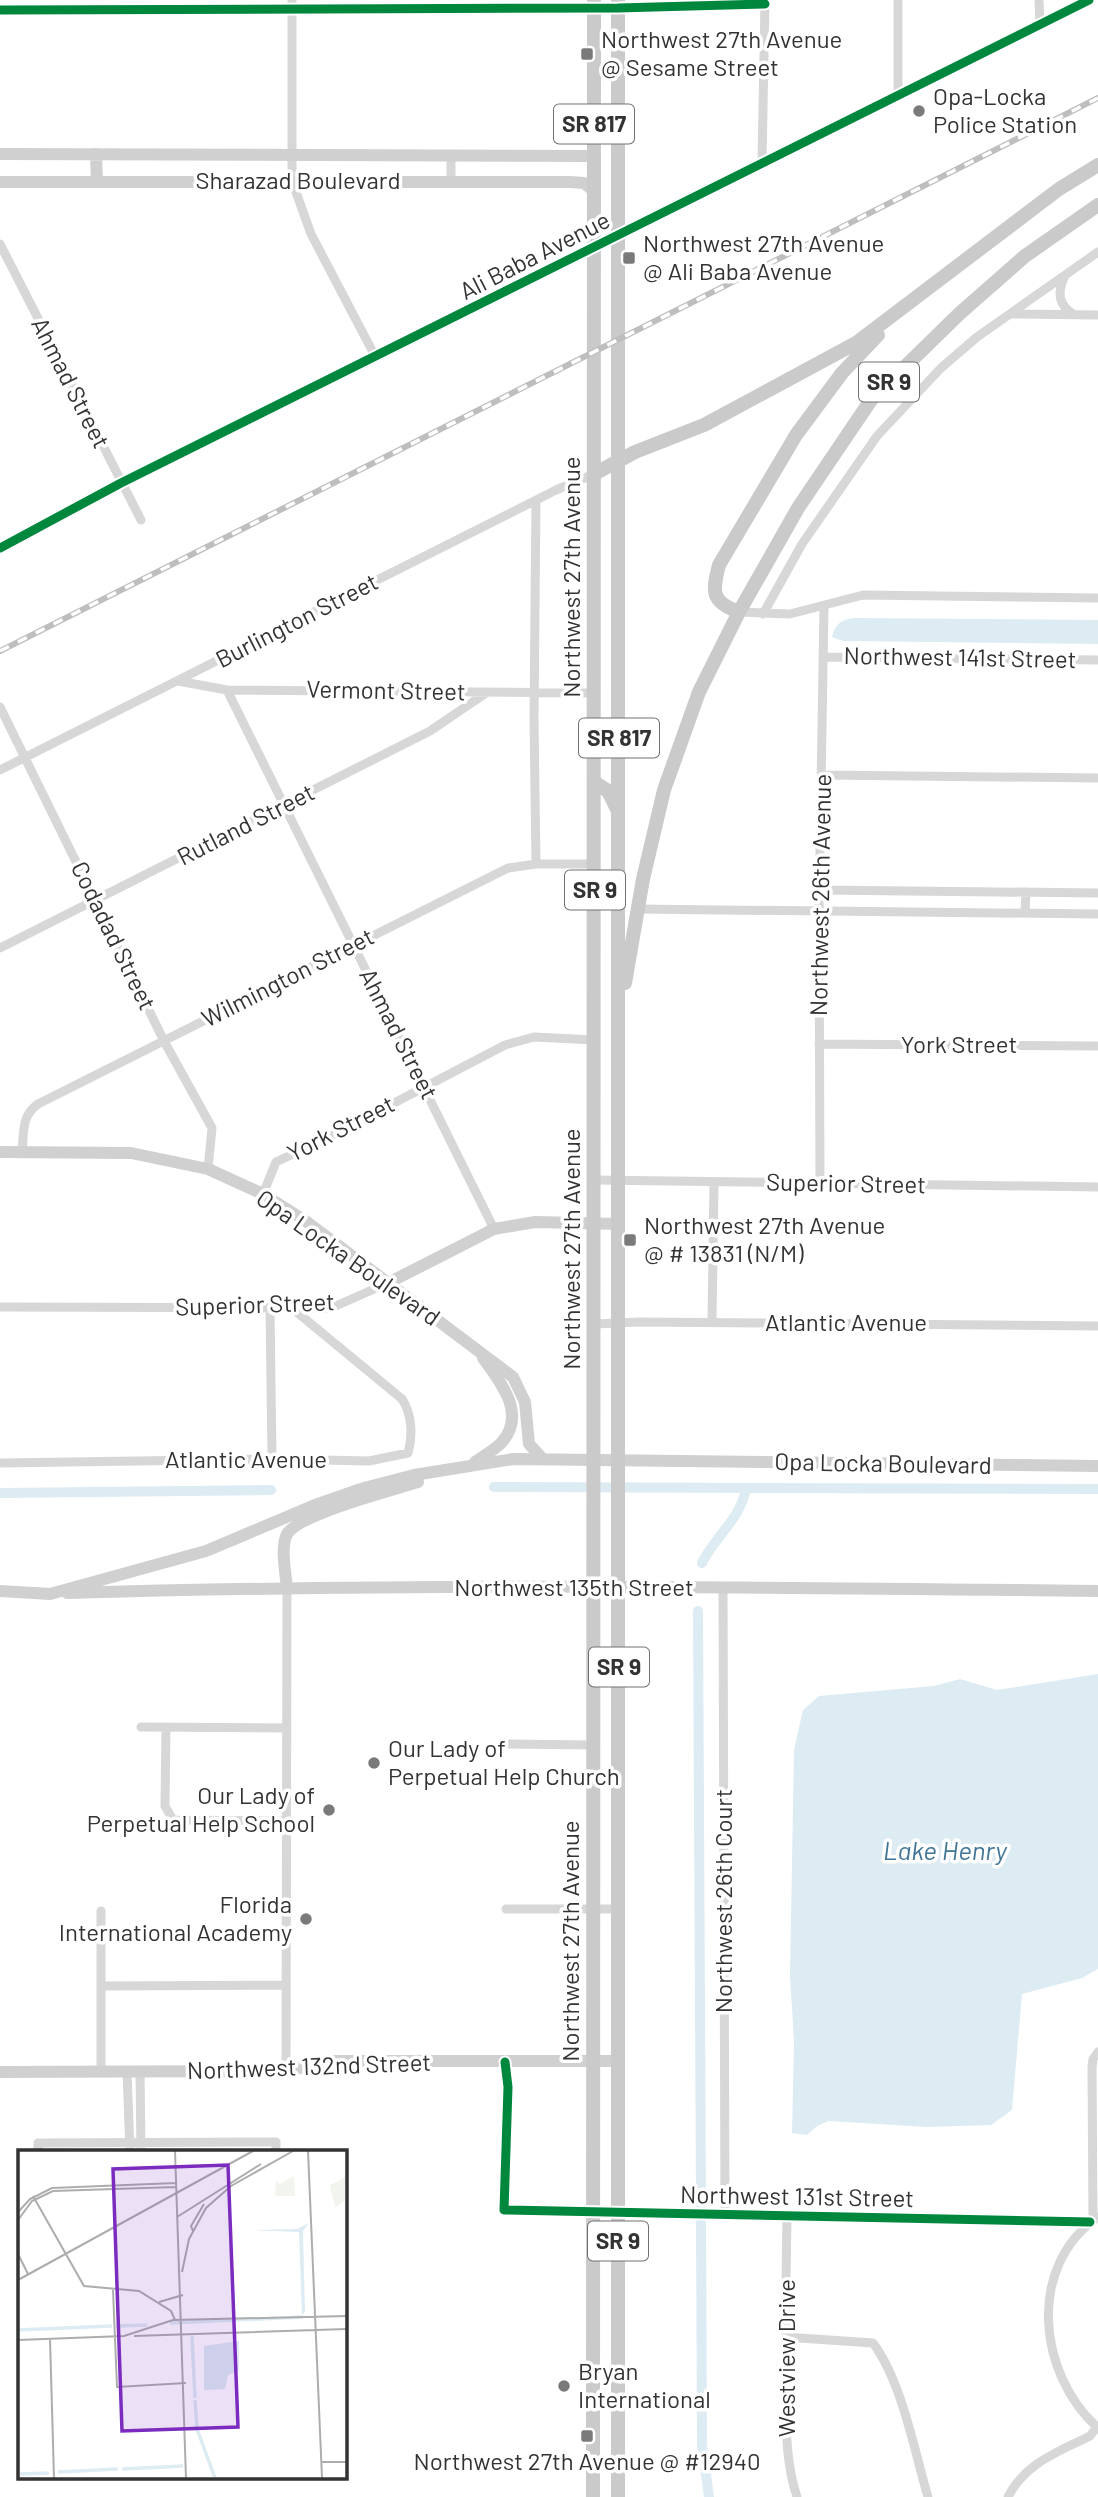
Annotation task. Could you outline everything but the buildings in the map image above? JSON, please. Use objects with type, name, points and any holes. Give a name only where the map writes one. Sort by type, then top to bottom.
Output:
[{"type":"main road","name":"Northwest 27th Avenue","points":[[593,2497],[594,4]]},
{"type":"main road","name":"Northwest 27th Avenue","points":[[618,4],[618,2497]]},
{"type":"main road","points":[[594,156],[607,163],[618,185]]},
{"type":"main road","name":"SR 9","points":[[594,474],[704,425],[856,343],[1059,189],[1098,165]]},
{"type":"main road","name":"SR 9","points":[[619,1001],[627,977],[637,909],[664,790],[699,692],[739,612],[798,508],[871,400],[958,314],[1025,256],[1098,205]]},
{"type":"main road","points":[[739,612],[722,606],[716,597],[714,586],[719,565],[796,435],[842,373],[906,307]]},
{"type":"main road","points":[[594,737],[608,768],[619,773]]},
{"type":"main road","points":[[594,782],[608,791],[619,812]]},
{"type":"street","points":[[898,0],[898,95]]},
{"type":"street","points":[[1039,0],[1040,25]]},
{"type":"street","name":"Ali Baba Avenue","points":[[0,548],[121,483],[1089,0]]},
{"type":"street","points":[[0,10],[765,2],[762,162]]},
{"type":"street","points":[[292,5],[292,181],[311,234],[376,358]]},
{"type":"street","name":"Sharazad Boulevard","points":[[0,154],[594,156]]},
{"type":"street","points":[[96,154],[97,182]]},
{"type":"street","points":[[451,154],[451,181]]},
{"type":"street","name":"Sharazad Boulevard","points":[[0,182],[577,182],[584,183],[594,191]]},
{"type":"street","name":"Ahmad Street","points":[[0,244],[141,520]]},
{"type":"street","points":[[763,614],[802,544],[877,436],[941,368],[976,337],[1098,252]]},
{"type":"street","points":[[1065,275],[1059,296],[1065,308],[1075,315]]},
{"type":"street","points":[[1011,314],[1098,315]]},
{"type":"street","name":"Burlington Street","points":[[0,770],[536,500],[594,474]]},
{"type":"street","points":[[536,500],[536,864]]},
{"type":"street","points":[[739,612],[790,614],[863,595],[1098,598]]},
{"type":"street","name":"Northwest 26th Avenue","points":[[820,1184],[824,606]]},
{"type":"street","name":"Northwest 141st Street","points":[[823,657],[1098,660]]},
{"type":"street","name":"Vermont Street","points":[[178,681],[227,690],[594,693]]},
{"type":"street","name":"Ahmad Street","points":[[227,690],[494,1228]]},
{"type":"street","name":"Rutland Street","points":[[0,948],[430,732],[486,693]]},
{"type":"street","name":"Codadad Street","points":[[0,707],[164,1041],[212,1128],[208,1169]]},
{"type":"street","points":[[822,775],[1098,778]]},
{"type":"street","name":"Wilmington Street","points":[[22,1152],[24,1121],[34,1107],[508,868],[536,864],[595,864]]},
{"type":"street","points":[[820,890],[1098,893]]},
{"type":"street","points":[[1025,913],[1026,892]]},
{"type":"street","points":[[637,909],[1098,914]]},
{"type":"street","name":"York Street","points":[[263,1194],[276,1161],[331,1136],[424,1086],[517,1041],[542,1037],[594,1040]]},
{"type":"street","name":"York Street","points":[[819,1044],[1098,1046]]},
{"type":"street","name":"Opa Locka Boulevard","points":[[0,1152],[131,1153],[208,1169],[263,1194],[307,1222],[513,1377],[525,1402],[529,1444],[542,1458]]},
{"type":"street","name":"Superior Street","points":[[595,1180],[1098,1187]]},
{"type":"street","points":[[712,1322],[714,1183]]},
{"type":"street","name":"Superior Street","points":[[0,1307],[331,1308],[388,1283],[494,1228],[535,1222],[619,1224]]},
{"type":"street","points":[[270,1307],[272,1459]]},
{"type":"street","name":"Atlantic Avenue","points":[[0,1463],[272,1459],[369,1461],[408,1452],[410,1412],[402,1399],[292,1309]]},
{"type":"street","name":"Atlantic Avenue","points":[[595,1324],[712,1322],[1098,1326]]},
{"type":"street","points":[[470,1465],[502,1442],[512,1420],[510,1400],[481,1354]]},
{"type":"street","name":"Opa Locka Boulevard","points":[[0,1591],[50,1594],[206,1551],[315,1505],[364,1488],[428,1472],[513,1459],[542,1458],[619,1466],[1098,1466]]},
{"type":"street","points":[[286,2071],[287,1535],[293,1528],[341,1506],[419,1482],[428,1472]]},
{"type":"street","name":"Northwest 135th Street","points":[[50,1594],[619,1586],[1098,1591]]},
{"type":"street","name":"Northwest 26th Court","points":[[723,1587],[725,2215]]},
{"type":"street","points":[[141,1727],[286,1728]]},
{"type":"street","points":[[166,1727],[165,1806],[173,1820],[286,1822]]},
{"type":"street","points":[[505,1744],[594,1745]]},
{"type":"street","points":[[506,1909],[618,1909]]},
{"type":"street","points":[[102,1911],[102,2073]]},
{"type":"street","points":[[102,1986],[285,1985]]},
{"type":"street","points":[[1008,2497],[1030,2467],[1090,2435],[1097,2428],[1075,2403],[1060,2378],[1052,2354],[1048,2326],[1051,2294],[1058,2269],[1074,2239],[1094,2220],[1093,2064],[1097,2053]]},
{"type":"street","name":"Northwest 132nd Street","points":[[0,2072],[286,2071],[331,2061],[618,2061]]},
{"type":"street","name":"Northwest 131st Street","points":[[505,2062],[508,2087],[504,2210],[787,2217],[1094,2220]]},
{"type":"street","points":[[140,2072],[141,2148]]},
{"type":"street","points":[[127,2073],[130,2148]]},
{"type":"street","points":[[128,2108],[141,2108]]},
{"type":"street","points":[[38,2150],[38,2143],[141,2148],[276,2142],[276,2150]]},
{"type":"street","name":"Westview Drive","points":[[787,2217],[787,2445],[790,2477],[797,2497]]},
{"type":"street","points":[[785,2337],[873,2343],[884,2358],[897,2391],[928,2497]]},
{"type":"water","points":[[853,618],[1098,620],[1098,644],[843,641],[832,637],[839,624]]},
{"type":"water","name":"Lake Henry","points":[[1098,1674],[1098,1969],[1082,1978],[1022,1994],[1012,2110],[991,2125],[927,2127],[829,2121],[817,2126],[807,2135],[792,2133],[794,2041],[790,1976],[794,1750],[803,1710],[819,1696],[934,1686],[960,1679],[997,1690]]},
{"type":"waterway","points":[[494,1487],[1098,1489]]},
{"type":"waterway","points":[[702,1563],[739,1509],[746,1488]]},
{"type":"waterway","points":[[0,1493],[271,1490]]},
{"type":"waterway","points":[[698,1611],[701,2205]]},
{"type":"waterway","points":[[701,2223],[702,2445],[709,2497]]},
{"type":"railway","points":[[0,651],[1098,98]]},
{"type":"cycle path","points":[[0,548],[121,483],[1089,0]]},
{"type":"cycle path","points":[[0,10],[618,8],[765,4]]},
{"type":"cycle path","points":[[505,2062],[508,2087],[504,2210],[1090,2222]]},
{"type":"place","name":"Northwest 27th Avenue @ Sesame Street","points":[[587,54]]},
{"type":"place","name":"Opa-Locka Police Station","points":[[919,111]]},
{"type":"place","name":"Northwest 27th Avenue @ Ali Baba Avenue","points":[[629,258]]},
{"type":"place","name":"Northwest 27th Avenue @ # 13831 (N/M)","points":[[630,1240]]},
{"type":"place","name":"Our Lady of Perpetual Help Church","points":[[374,1763]]},
{"type":"place","name":"Our Lady of Perpetual Help School","points":[[329,1810]]},
{"type":"place","name":"Florida International Academy","points":[[306,1919]]},
{"type":"place","name":"Bryan International","points":[[564,2386]]},
{"type":"place","name":"Northwest 27th Avenue @ #12940","points":[[587,2436]]}]
